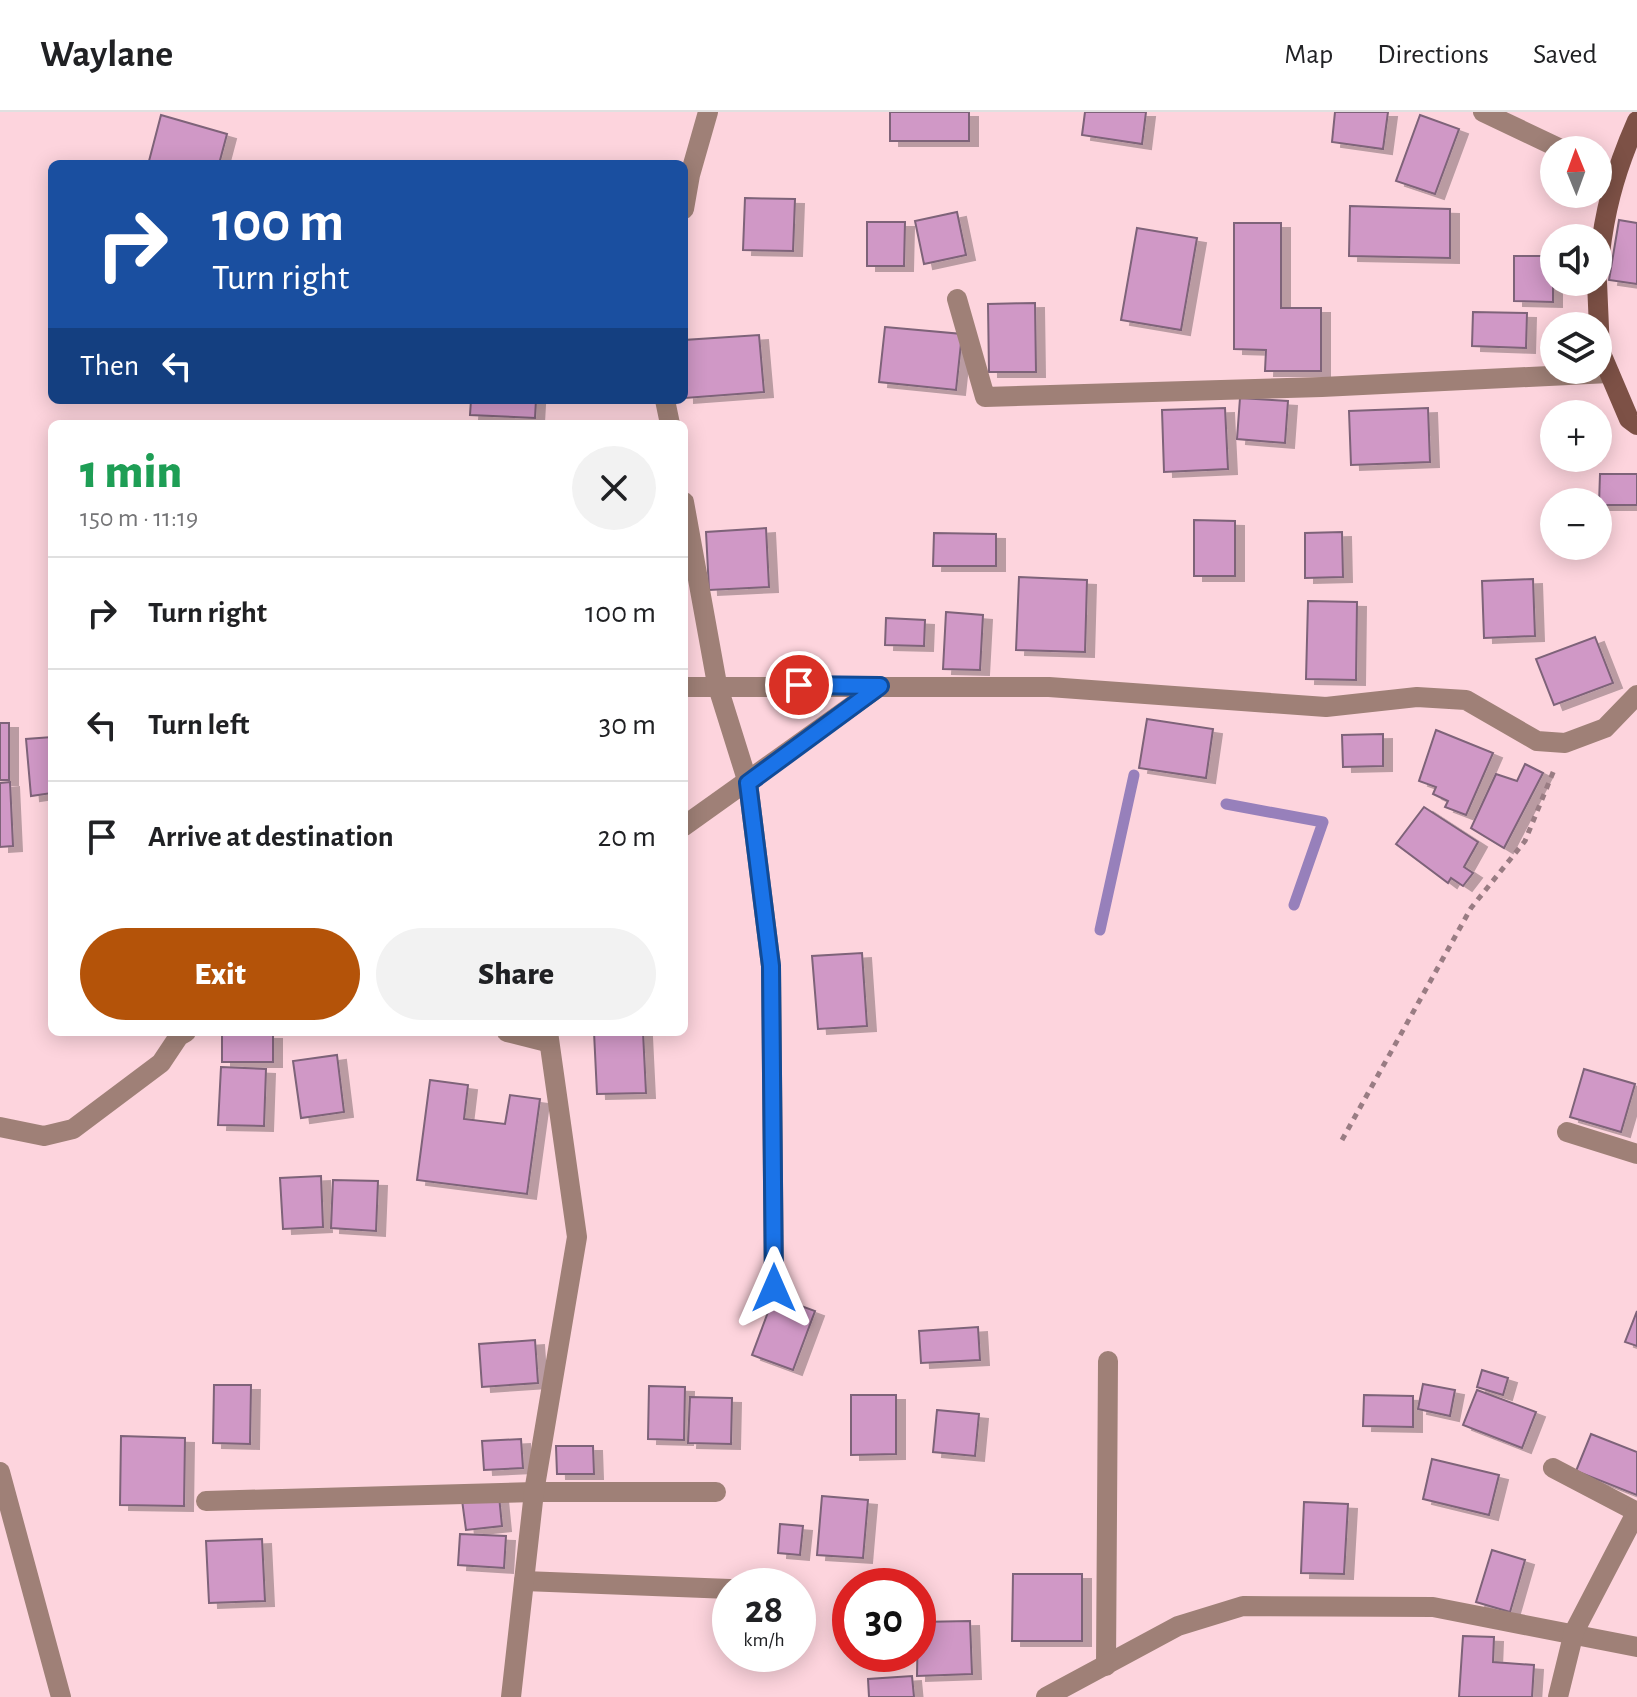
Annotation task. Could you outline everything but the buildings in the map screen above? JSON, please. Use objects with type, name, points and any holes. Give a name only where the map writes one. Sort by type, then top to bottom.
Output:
[{"type":"main road","points":[[1612,161],[1637,121]]},
{"type":"main road","points":[[1612,380],[1629,419],[1637,425]]},
{"type":"street","points":[[688,193],[708,112]]},
{"type":"street","points":[[1483,112],[1540,139]]},
{"type":"street","points":[[957,299],[985,397],[1306,388],[1540,376]]},
{"type":"street","points":[[688,524],[717,684],[748,783],[771,966],[774,1288]]},
{"type":"street","points":[[688,687],[717,684],[1049,687],[1326,707],[1417,697],[1466,700],[1537,741],[1565,743],[1605,728],[1637,695]]},
{"type":"street","points":[[688,823],[880,686]]},
{"type":"street","points":[[0,1127],[44,1136],[73,1129],[161,1063],[179,1036]]},
{"type":"street","points":[[511,1697],[534,1492],[577,1237],[548,1037]]},
{"type":"street","points":[[1567,1132],[1637,1154]]},
{"type":"street","points":[[1106,1666],[1108,1361]]},
{"type":"street","points":[[1553,1468],[1637,1512],[1574,1632],[1558,1697]]},
{"type":"street","points":[[0,1472],[61,1697]]},
{"type":"street","points":[[206,1501],[534,1492],[716,1492]]},
{"type":"street","points":[[524,1581],[712,1588]]},
{"type":"street","points":[[1046,1697],[1178,1626],[1243,1606],[1433,1607],[1574,1632],[1637,1647]]},
{"type":"path","points":[[1342,1140],[1471,908],[1525,841],[1565,743]]},
{"type":"waterway","points":[[1100,930],[1134,775]]},
{"type":"waterway","points":[[1226,804],[1323,822],[1294,905]]},
{"type":"route","points":[[774,1288],[771,966],[748,783],[880,686],[799,685]]}]
